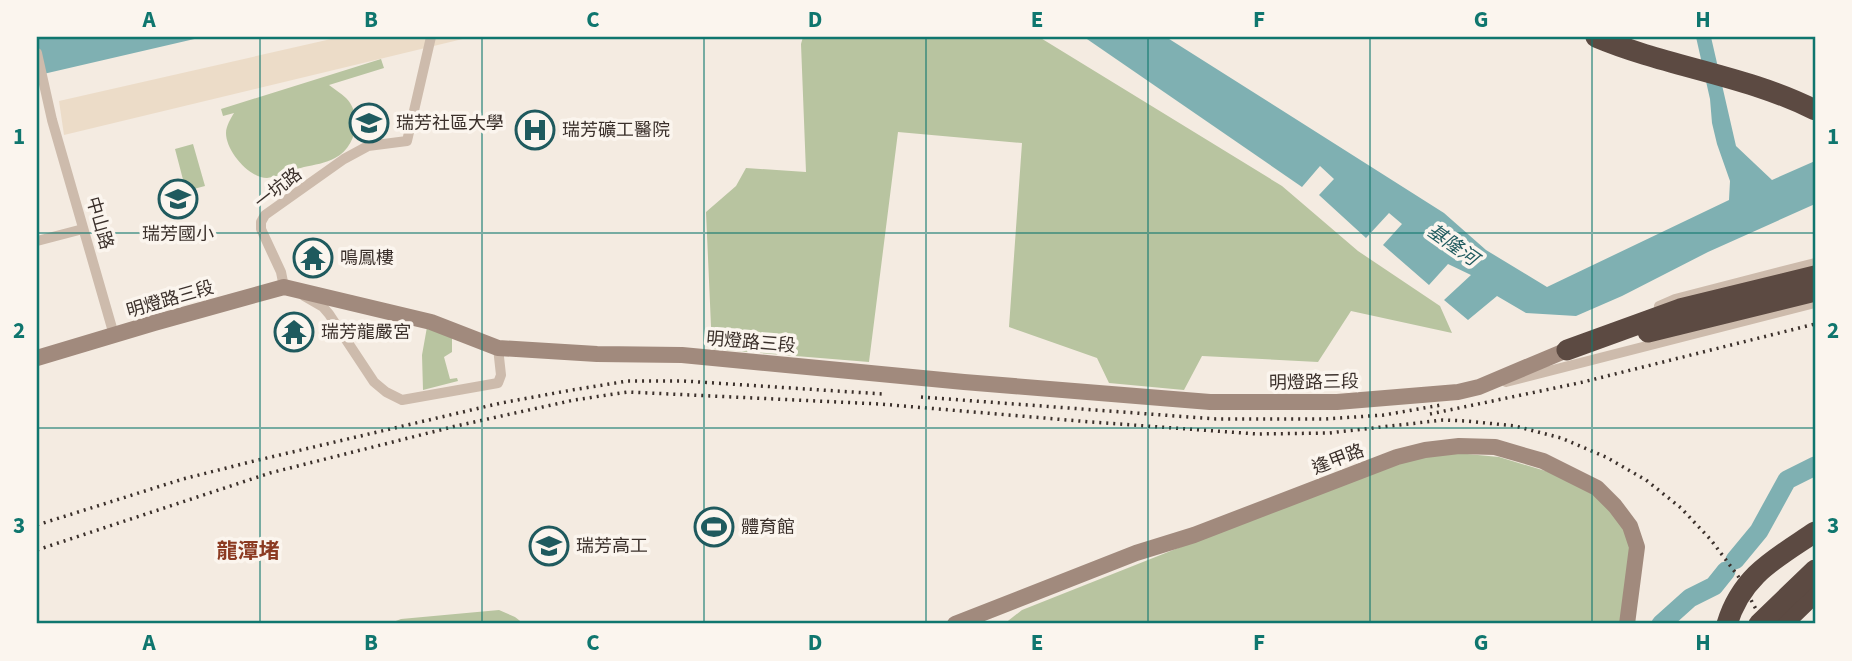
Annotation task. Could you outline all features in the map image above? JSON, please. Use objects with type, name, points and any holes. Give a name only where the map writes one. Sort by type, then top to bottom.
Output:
[{"type":"highway","points":[[1596,37],[1641,44],[1764,76],[1815,96]]},
{"type":"highway","points":[[1641,44],[1793,99],[1815,110]]},
{"type":"highway","points":[[1567,349],[1689,324],[1813,284]]},
{"type":"highway","points":[[1727,624],[1736,600],[1745,586],[1771,562],[1815,532]]},
{"type":"highway","points":[[1759,624],[1815,570]]},
{"type":"highway","points":[[1782,624],[1815,593]]},
{"type":"street","name":"一坑路","points":[[285,287],[261,229],[265,215],[344,159],[368,146],[407,141],[430,37]]},
{"type":"street","name":"中山路","points":[[37,53],[52,120],[114,335]]},
{"type":"street","points":[[37,241],[83,229]]},
{"type":"street","name":"明燈路三段","points":[[37,358],[285,287],[431,322],[498,348],[597,354],[682,355],[964,383],[1210,402],[1337,402],[1458,392],[1542,373],[1813,284]]},
{"type":"street","name":"明燈路三段","points":[[1479,387],[1675,299],[1813,284]]},
{"type":"street","points":[[285,287],[323,307],[374,382],[401,400],[498,383],[501,375],[498,348]]},
{"type":"street","name":"逢甲路","points":[[955,624],[1136,553],[1194,535],[1397,457],[1459,446],[1495,447],[1543,461],[1597,488],[1615,506],[1630,526],[1637,547],[1627,624]]},
{"type":"green space","points":[[803,37],[1039,37],[1282,186],[1358,251],[1440,306],[1452,333],[1351,311],[1318,362],[1202,356],[1184,390],[1109,383],[1097,358],[1009,327],[1022,143],[898,132],[869,362],[712,349],[706,212],[736,186],[746,168],[806,172],[801,44]]},
{"type":"green space","points":[[381,59],[384,68],[329,85],[351,105],[356,122],[348,147],[335,158],[267,178],[253,174],[234,155],[226,133],[234,113],[223,116],[221,109]]},
{"type":"green space","points":[[193,144],[205,186],[186,191],[175,149]]},
{"type":"green space","points":[[427,327],[452,338],[452,352],[444,357],[450,379],[457,378],[458,381],[423,390],[422,355]]},
{"type":"green space","points":[[1425,450],[1499,457],[1592,485],[1633,527],[1629,624],[1004,624],[1022,610]]},
{"type":"green space","points":[[499,610],[524,624],[388,624],[401,619]]},
{"type":"shaded area","points":[[340,37],[471,37],[64,135],[59,101]]},
{"type":"water","points":[[37,37],[203,37],[39,75]]},
{"type":"water","name":"基隆河","points":[[1084,37],[1166,37],[1444,213],[1486,250],[1547,287],[1729,200],[1730,181],[1712,123],[1710,99],[1696,37],[1711,37],[1736,146],[1772,180],[1815,161],[1815,204],[1576,316],[1526,313],[1497,296],[1468,320],[1444,300],[1471,275],[1448,264],[1429,285],[1383,245],[1402,224],[1389,213],[1366,238],[1319,195],[1334,179],[1320,166],[1302,187]]},
{"type":"waterway","points":[[1735,560],[1759,531],[1787,480],[1815,466]]},
{"type":"waterway","points":[[1661,624],[1690,598],[1714,586],[1726,571]]},
{"type":"railway","points":[[1430,414],[1579,383],[1815,324]]},
{"type":"railway","points":[[37,525],[183,479],[254,461],[501,403],[628,381],[684,381],[883,394]]},
{"type":"railway","points":[[37,550],[270,473],[456,426],[574,400],[628,392],[880,404],[1257,434],[1329,433],[1443,420],[1467,421],[1515,426],[1561,438],[1606,457],[1646,480],[1681,508],[1711,540],[1738,576],[1764,624]]},
{"type":"railway","points":[[921,397],[1216,419],[1325,419],[1384,415],[1441,405]]},
{"type":"place","name":"瑞芳社區大學","points":[[369,123]]},
{"type":"place","name":"瑞芳礦工醫院","points":[[535,130]]},
{"type":"place","name":"瑞芳國小","points":[[178,199]]},
{"type":"place","name":"鳴鳳樓","points":[[313,258]]},
{"type":"place","name":"瑞芳龍嚴宮","points":[[294,332]]},
{"type":"place","name":"體育館","points":[[714,527]]},
{"type":"place","name":"瑞芳高工","points":[[549,546]]},
{"type":"district","name":"龍潭堵","points":[[248,551]]}]
